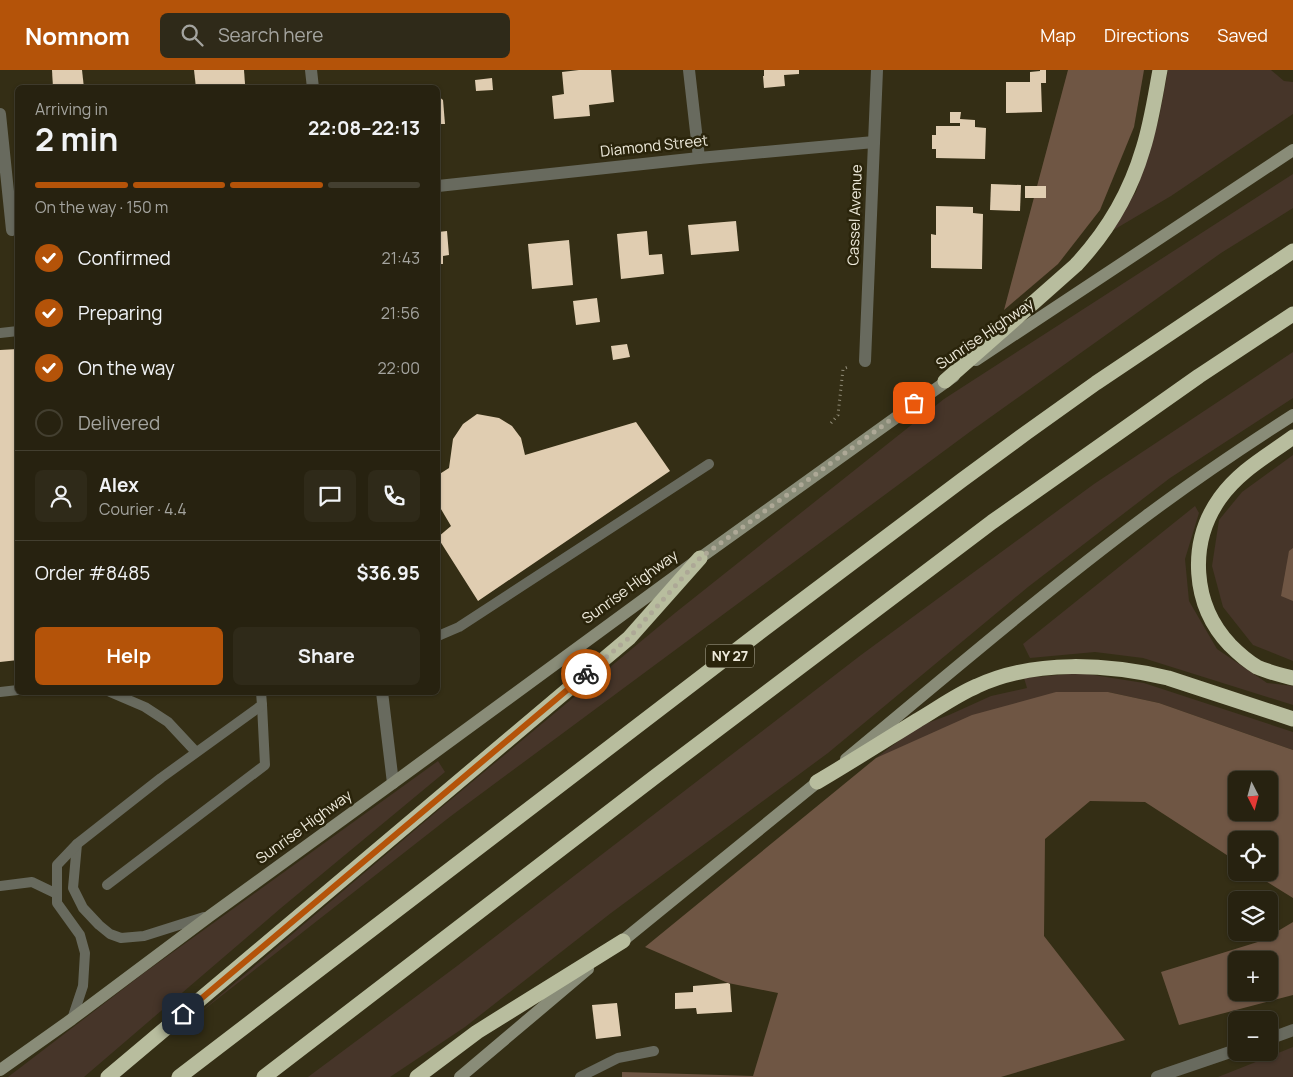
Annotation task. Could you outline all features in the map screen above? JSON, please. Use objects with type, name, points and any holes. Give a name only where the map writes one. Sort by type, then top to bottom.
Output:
[{"type":"highway","points":[[945,381],[1076,265],[1111,220],[1131,183],[1143,150],[1160,70]]},
{"type":"highway","name":"NY 27","points":[[179,1077],[764,629],[1026,432],[1293,252]]},
{"type":"highway","points":[[264,1077],[992,522],[1199,376],[1293,314]]},
{"type":"highway","points":[[1293,437],[1243,473],[1220,498],[1203,533],[1199,571],[1202,596],[1207,611],[1222,636],[1244,658],[1256,666],[1293,678]]},
{"type":"highway","points":[[108,1077],[629,638],[700,558]]},
{"type":"highway","points":[[817,782],[939,706],[978,685],[1001,677],[1043,668],[1086,666],[1148,673],[1293,719]]},
{"type":"highway","points":[[417,1077],[477,1032],[623,941]]},
{"type":"main road","name":"Sunrise Highway","points":[[0,1070],[945,381],[1293,150]]},
{"type":"main road","points":[[460,1077],[547,1003],[1048,592],[1147,515],[1293,415]]},
{"type":"street","points":[[311,70],[313,85]]},
{"type":"street","points":[[689,70],[699,158]]},
{"type":"street","name":"Cassel Avenue","points":[[865,361],[876,70]]},
{"type":"street","points":[[0,114],[10,230]]},
{"type":"street","name":"Diamond Street","points":[[440,186],[699,158],[874,142]]},
{"type":"street","points":[[382,695],[394,784]]},
{"type":"street","points":[[1278,1036],[1293,1030]]},
{"type":"street","points":[[1157,1077],[1228,1053]]},
{"type":"lane","points":[[0,333],[15,331]]},
{"type":"lane","points":[[440,635],[459,627],[709,464]]},
{"type":"lane","points":[[0,692],[15,690]]},
{"type":"lane","points":[[117,695],[144,707],[168,722],[196,752]]},
{"type":"lane","points":[[108,885],[265,765],[261,695]]},
{"type":"lane","points":[[72,1019],[83,986],[85,953],[80,935],[57,903],[57,865],[77,844],[160,778],[262,705]]},
{"type":"lane","points":[[77,844],[73,888],[83,908],[110,934],[121,938],[144,936],[211,915]]},
{"type":"lane","points":[[0,886],[32,882],[57,894]]},
{"type":"lane","points":[[580,1077],[618,1058],[654,1052]]},
{"type":"path","points":[[831,423],[838,415],[843,369],[865,361]]},
{"type":"shaded area","points":[[1068,70],[1144,70],[1134,127],[1100,210],[1058,264],[1004,310]]},
{"type":"shaded area","points":[[1168,70],[1271,70],[1284,81],[1293,82],[1293,114],[1171,196],[1105,235],[1136,192],[1159,118]]},
{"type":"shaded area","points":[[1293,174],[1293,208],[1221,253],[971,431],[451,816],[197,1015],[675,613],[944,399]]},
{"type":"shaded area","points":[[1293,352],[1293,398],[1170,478],[1028,587],[828,753],[611,913],[465,1027],[390,1077],[308,1077],[457,966],[861,655],[1094,484]]},
{"type":"shaded area","points":[[1293,455],[1293,661],[1253,645],[1223,607],[1212,566],[1219,520],[1242,492]]},
{"type":"shaded area","points":[[1195,506],[1199,513],[1185,559],[1189,601],[1217,649],[1267,683],[1293,686],[1293,705],[1143,658],[1095,652],[1030,658],[1023,644]]},
{"type":"shaded area","points":[[1293,548],[1293,601],[1281,596],[1289,551]]},
{"type":"shaded area","points":[[1081,673],[1144,683],[1293,732],[1293,750],[1159,703],[1108,692],[876,758],[917,727],[991,696],[1027,688],[1024,678]]},
{"type":"shaded area","points":[[1056,692],[1108,692],[1159,703],[1293,750],[1293,898],[1266,881],[1278,881],[1278,831],[1228,831],[1228,856],[1145,802],[1090,801],[1045,839],[1044,936],[1125,1040],[1001,1077],[622,1077],[622,1072],[753,1076],[778,993],[728,983],[645,947],[876,758],[972,715]]},
{"type":"shaded area","points":[[438,761],[445,772],[281,908],[84,1077],[8,1077],[144,973]]},
{"type":"shaded area","points":[[1293,922],[1293,995],[1278,999],[1278,951],[1229,951],[1261,941],[1278,941],[1278,931]]},
{"type":"shaded area","points":[[1228,951],[1228,1001],[1270,1001],[1179,1025],[1161,972]]},
{"type":"shaded area","points":[[1293,1047],[1293,1077],[1218,1077],[1258,1061],[1278,1061],[1278,1053]]},
{"type":"building","points":[[52,70],[82,70],[84,85],[53,85]]},
{"type":"building","points":[[194,70],[244,70],[245,84],[196,85]]},
{"type":"building","points":[[611,70],[614,102],[589,105],[590,116],[554,119],[552,96],[564,94],[562,72]]},
{"type":"building","points":[[764,70],[799,70],[799,74],[784,75],[785,86],[764,88]]},
{"type":"building","points":[[1046,70],[1046,83],[1041,83],[1042,112],[1006,113],[1006,82],[1030,82],[1030,72]]},
{"type":"building","points":[[492,78],[493,90],[476,91],[475,80]]},
{"type":"building","points":[[440,98],[443,100],[445,124],[440,124]]},
{"type":"building","points":[[950,112],[961,112],[960,119],[975,120],[975,127],[986,128],[985,159],[936,158],[936,149],[932,149],[932,135],[936,135],[936,126],[960,126],[960,123],[950,123]]},
{"type":"building","points":[[991,184],[1021,185],[1020,211],[990,210]]},
{"type":"building","points":[[1025,186],[1046,186],[1046,198],[1025,198]]},
{"type":"building","points":[[936,206],[973,207],[973,213],[983,214],[982,269],[931,268],[931,234],[936,235]]},
{"type":"building","points":[[736,221],[739,251],[691,255],[688,225]]},
{"type":"building","points":[[447,231],[449,255],[443,256],[443,264],[440,264],[440,232]]},
{"type":"building","points":[[647,231],[649,255],[662,254],[664,274],[621,279],[617,234]]},
{"type":"building","points":[[569,240],[573,285],[532,289],[528,244]]},
{"type":"building","points":[[597,298],[600,322],[576,325],[573,301]]},
{"type":"building","points":[[627,344],[630,357],[613,360],[611,346]]},
{"type":"building","points":[[15,349],[15,660],[0,662],[0,350]]},
{"type":"building","points":[[477,414],[499,418],[512,426],[521,438],[525,455],[636,422],[670,471],[478,601],[440,541],[440,535],[451,526],[440,507],[440,474],[449,468],[453,439],[463,424]]},
{"type":"building","points":[[730,984],[732,1012],[697,1014],[696,1008],[675,1009],[675,993],[693,992],[693,986]]},
{"type":"building","points":[[617,1003],[621,1036],[596,1039],[592,1005]]},
{"type":"way so far","points":[[586,674],[629,638],[700,558],[914,403]]},
{"type":"route","points":[[183,1014],[586,674]]}]
